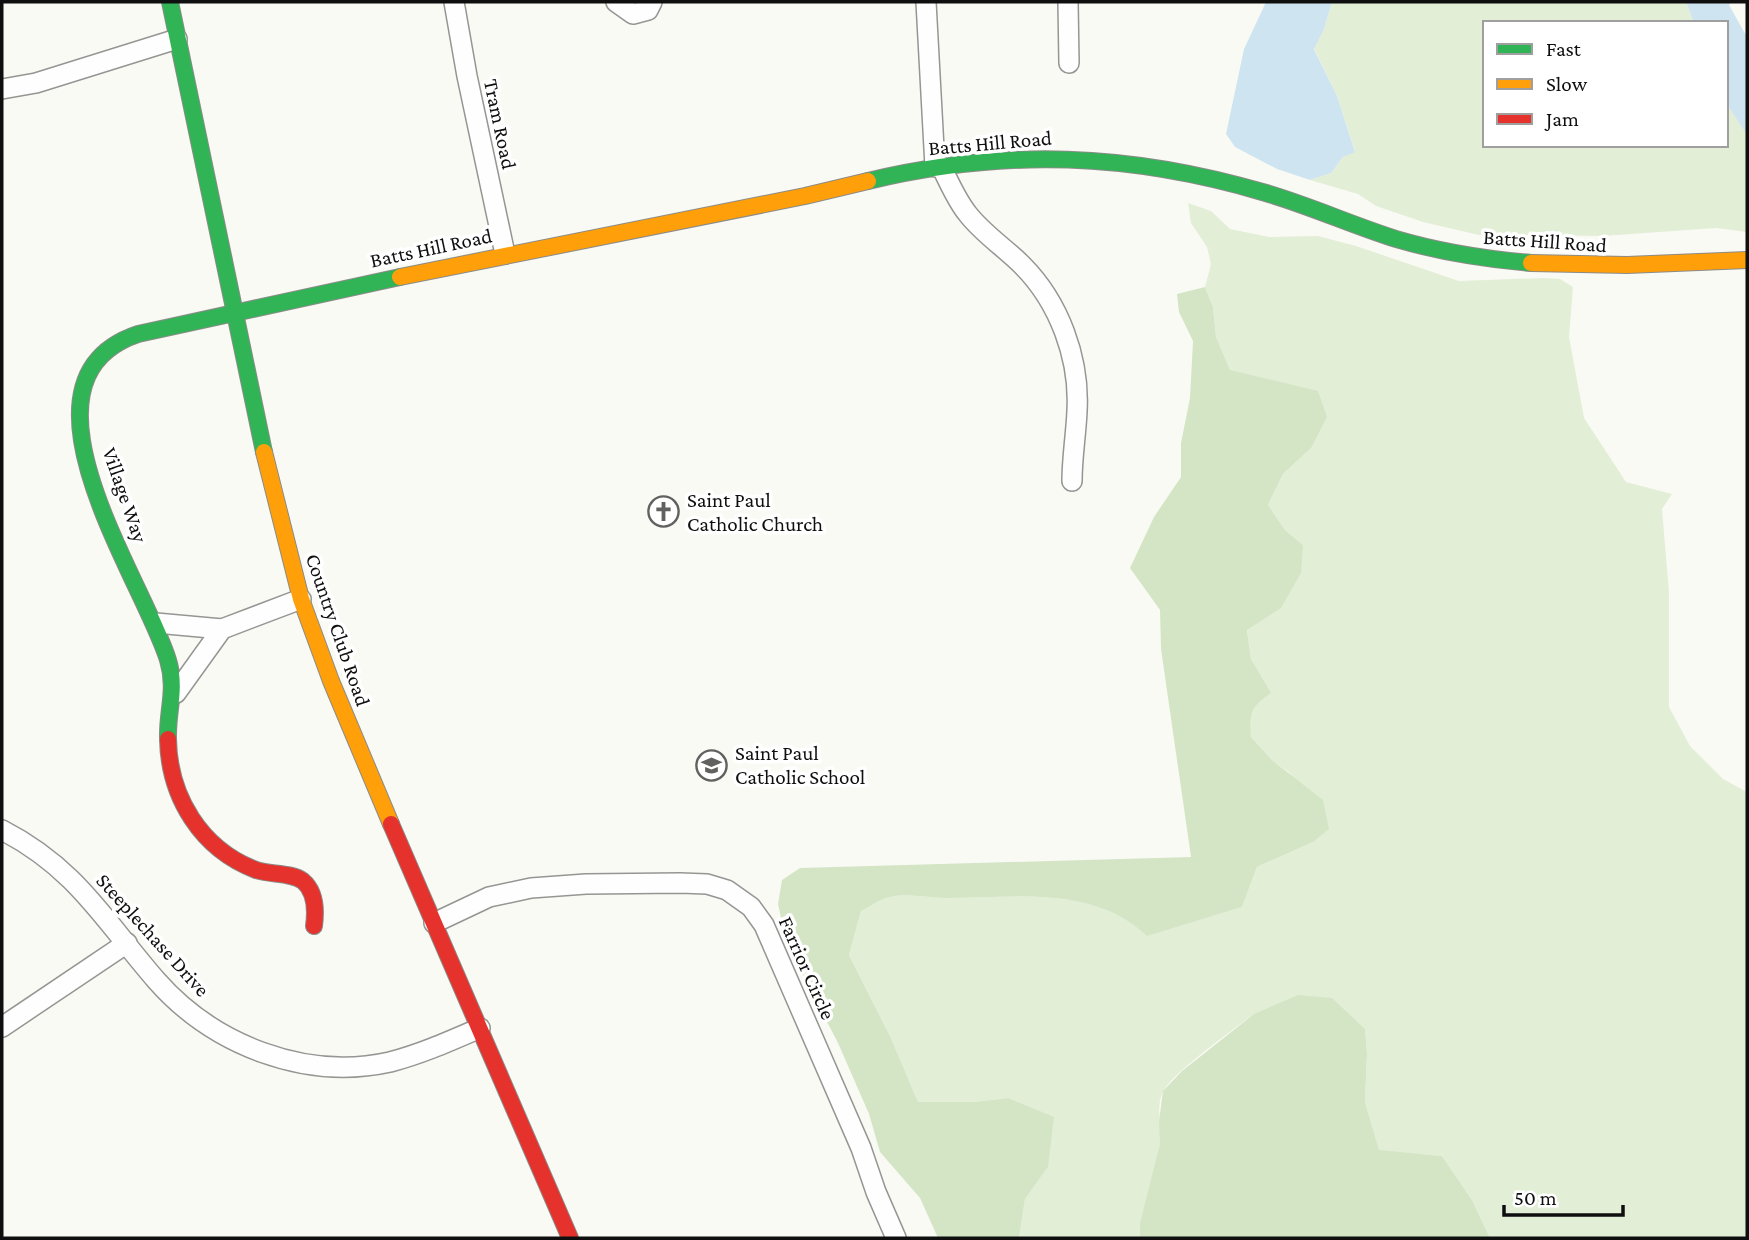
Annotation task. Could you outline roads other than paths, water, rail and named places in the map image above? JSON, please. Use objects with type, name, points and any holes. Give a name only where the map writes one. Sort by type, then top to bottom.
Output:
[{"type":"street","name":"Country Club Road","points":[[170,2],[278,515],[301,599],[331,681],[570,1238]]},
{"type":"street","name":"Tram Road","points":[[454,2],[505,254]]},
{"type":"street","points":[[616,2],[633,14],[648,9],[652,2]]},
{"type":"street","points":[[926,2],[938,167],[966,212],[1039,283],[1066,335],[1077,410],[1072,481]]},
{"type":"street","points":[[1068,2],[1069,64]]},
{"type":"street","points":[[2,89],[36,83],[177,39]]},
{"type":"street","name":"Batts Hill Road","points":[[235,311],[938,167],[1018,158],[1068,158],[1165,167],[1254,189],[1384,236],[1427,248],[1517,264],[1609,266],[1747,260]]},
{"type":"street","name":"Village Way","points":[[176,692],[172,669],[156,623],[127,570],[88,468],[80,421],[80,391],[100,358],[114,343],[132,335],[235,311]]},
{"type":"street","points":[[156,623],[222,629],[301,599]]},
{"type":"street","name":"Village Way","points":[[222,629],[176,692],[169,721],[168,750],[172,776],[192,820],[206,837],[249,866],[272,875],[296,876],[306,883],[313,896],[316,912],[314,926]]},
{"type":"street","name":"Steeplechase Drive","points":[[2,830],[40,851],[60,869],[100,909],[179,1004],[229,1039],[286,1060],[343,1068],[368,1066],[427,1050],[480,1028]]},
{"type":"street","name":"Farrior Circle","points":[[434,923],[489,897],[531,888],[586,884],[707,884],[741,898],[764,925],[861,1148],[896,1238]]},
{"type":"street","points":[[2,1027],[127,943]]},
{"type":"water","points":[[1266,2],[1332,2],[1324,29],[1314,49],[1337,96],[1355,152],[1343,157],[1331,173],[1310,180],[1277,169],[1235,147],[1226,134],[1244,49]]},
{"type":"water","points":[[1686,2],[1731,2],[1729,5],[1747,37],[1747,135],[1728,106],[1728,21],[1693,21]]},
{"type":"place","name":"Saint Paul Catholic Church","points":[[664,512]]},
{"type":"place","name":"Saint Paul Catholic School","points":[[712,765]]}]
